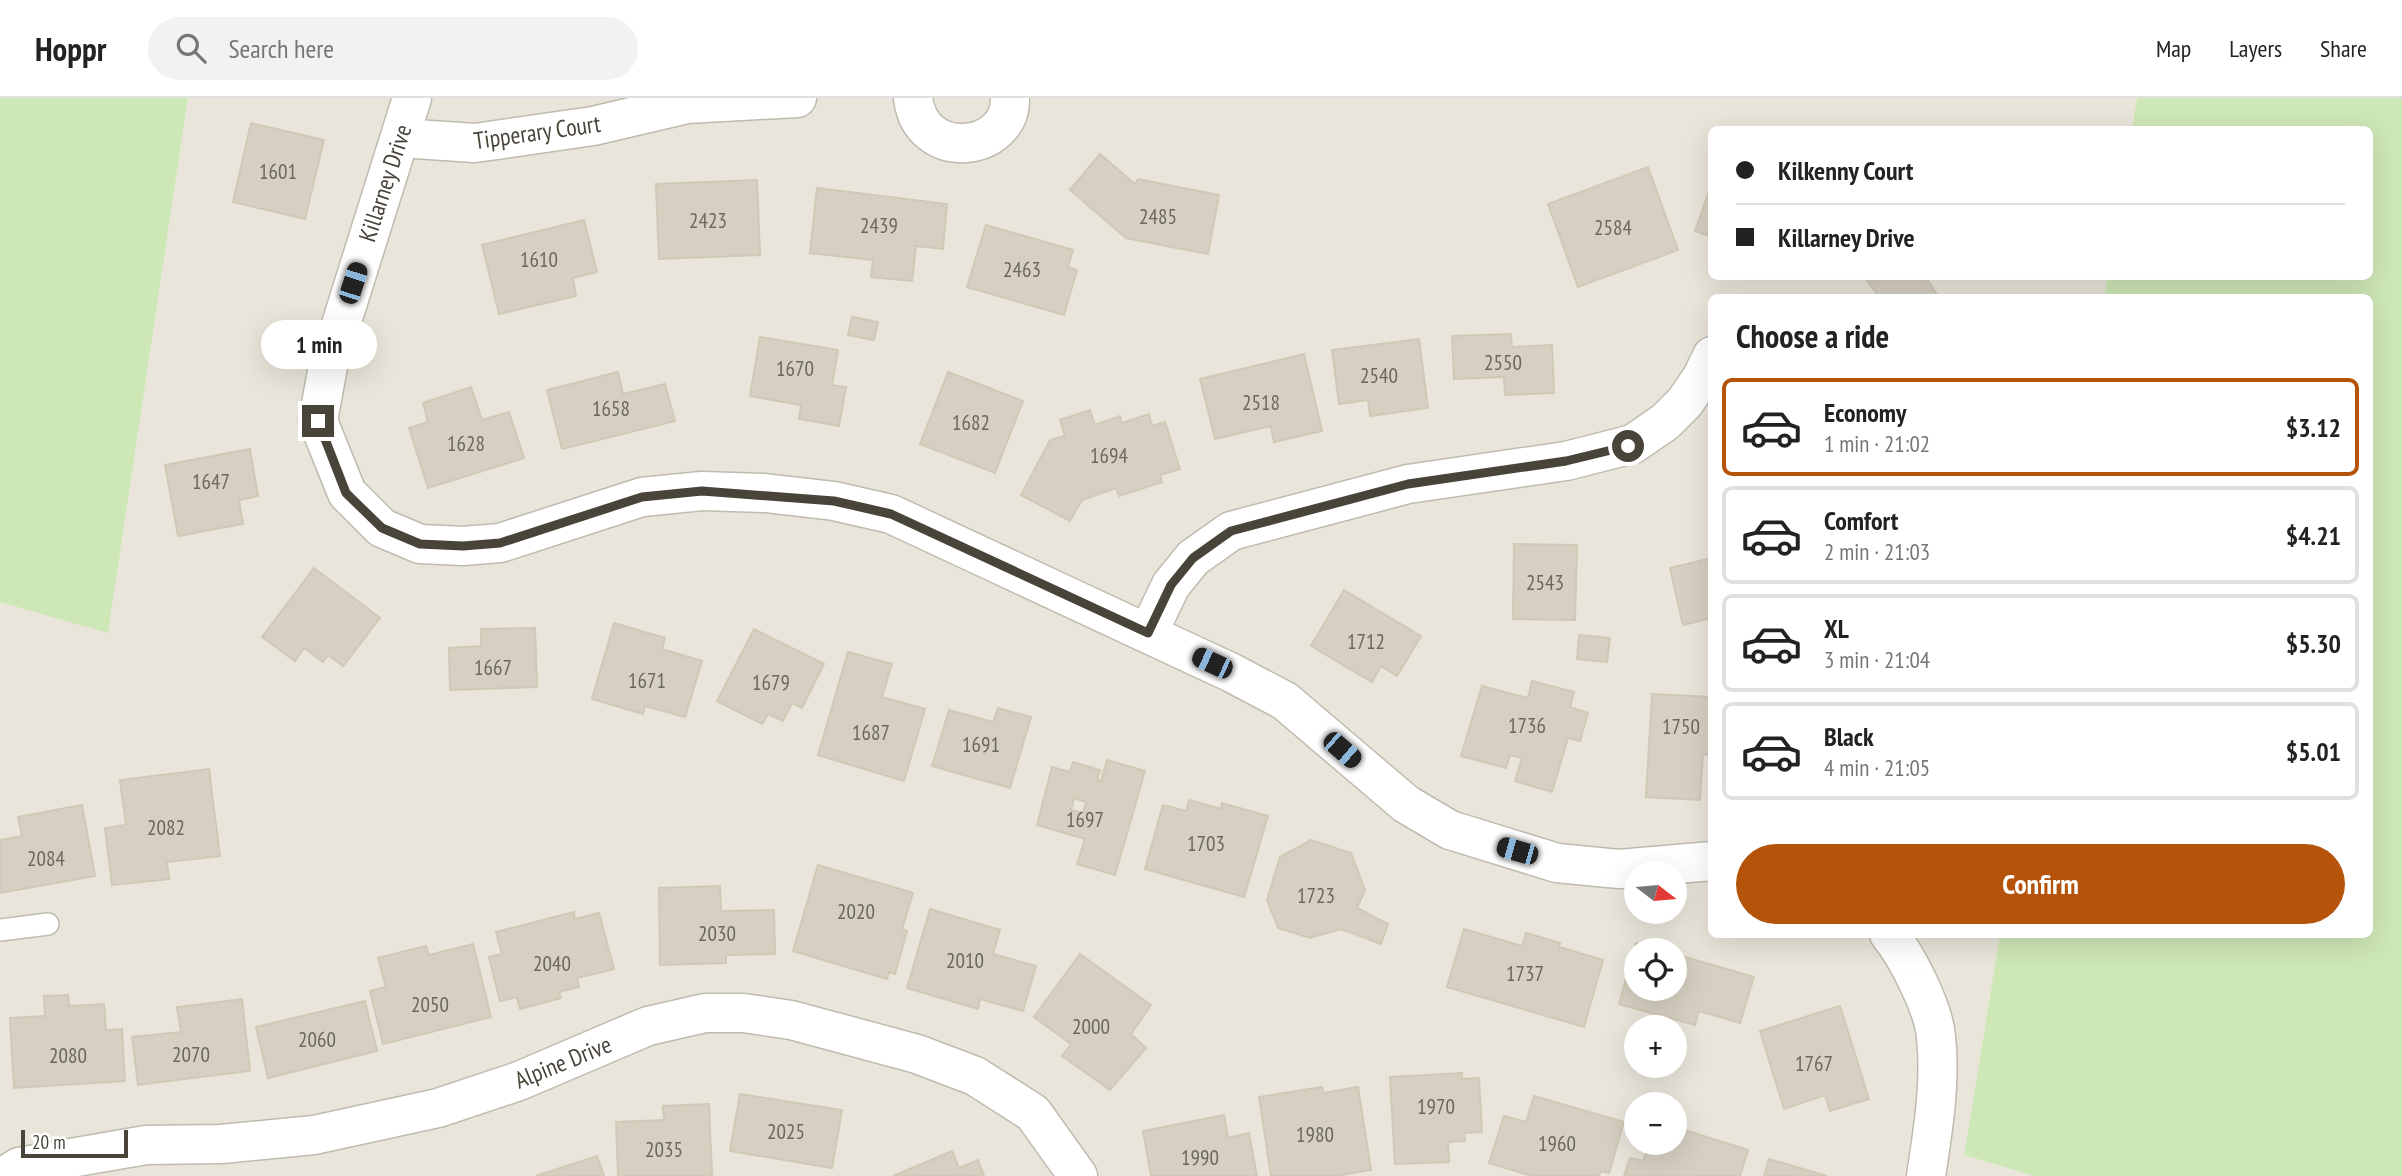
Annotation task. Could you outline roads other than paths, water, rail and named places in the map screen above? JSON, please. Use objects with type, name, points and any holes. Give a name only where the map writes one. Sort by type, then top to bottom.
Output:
[{"type":"street","name":"Killarney Drive","points":[[412,98],[325,375],[318,421],[346,493],[382,528],[420,544],[463,546],[500,543],[642,497],[702,491],[834,501],[891,514],[1148,633],[1285,701],[1406,804],[1450,830],[1557,863],[1619,869],[1708,861]]},
{"type":"street","name":"Tipperary Court","points":[[400,138],[475,143],[593,126],[687,104],[797,98]]},
{"type":"street","points":[[913,98],[915,114],[923,128],[941,139],[962,145],[980,141],[1005,121],[1010,98]]},
{"type":"street","points":[[1148,633],[1171,585],[1193,558],[1231,531],[1408,484],[1566,461],[1633,444],[1665,422],[1685,402],[1708,364]]},
{"type":"street","points":[[1891,938],[1914,975],[1936,1034],[1936,1117],[1926,1176]]},
{"type":"street","name":"Alpine Drive","points":[[2,1176],[19,1167],[146,1145],[221,1144],[314,1135],[418,1113],[519,1081],[648,1026],[705,1013],[743,1013],[790,1020],[917,1054],[975,1076],[1033,1113],[1077,1176]]},
{"type":"lane","points":[[0,930],[48,924]]}]
